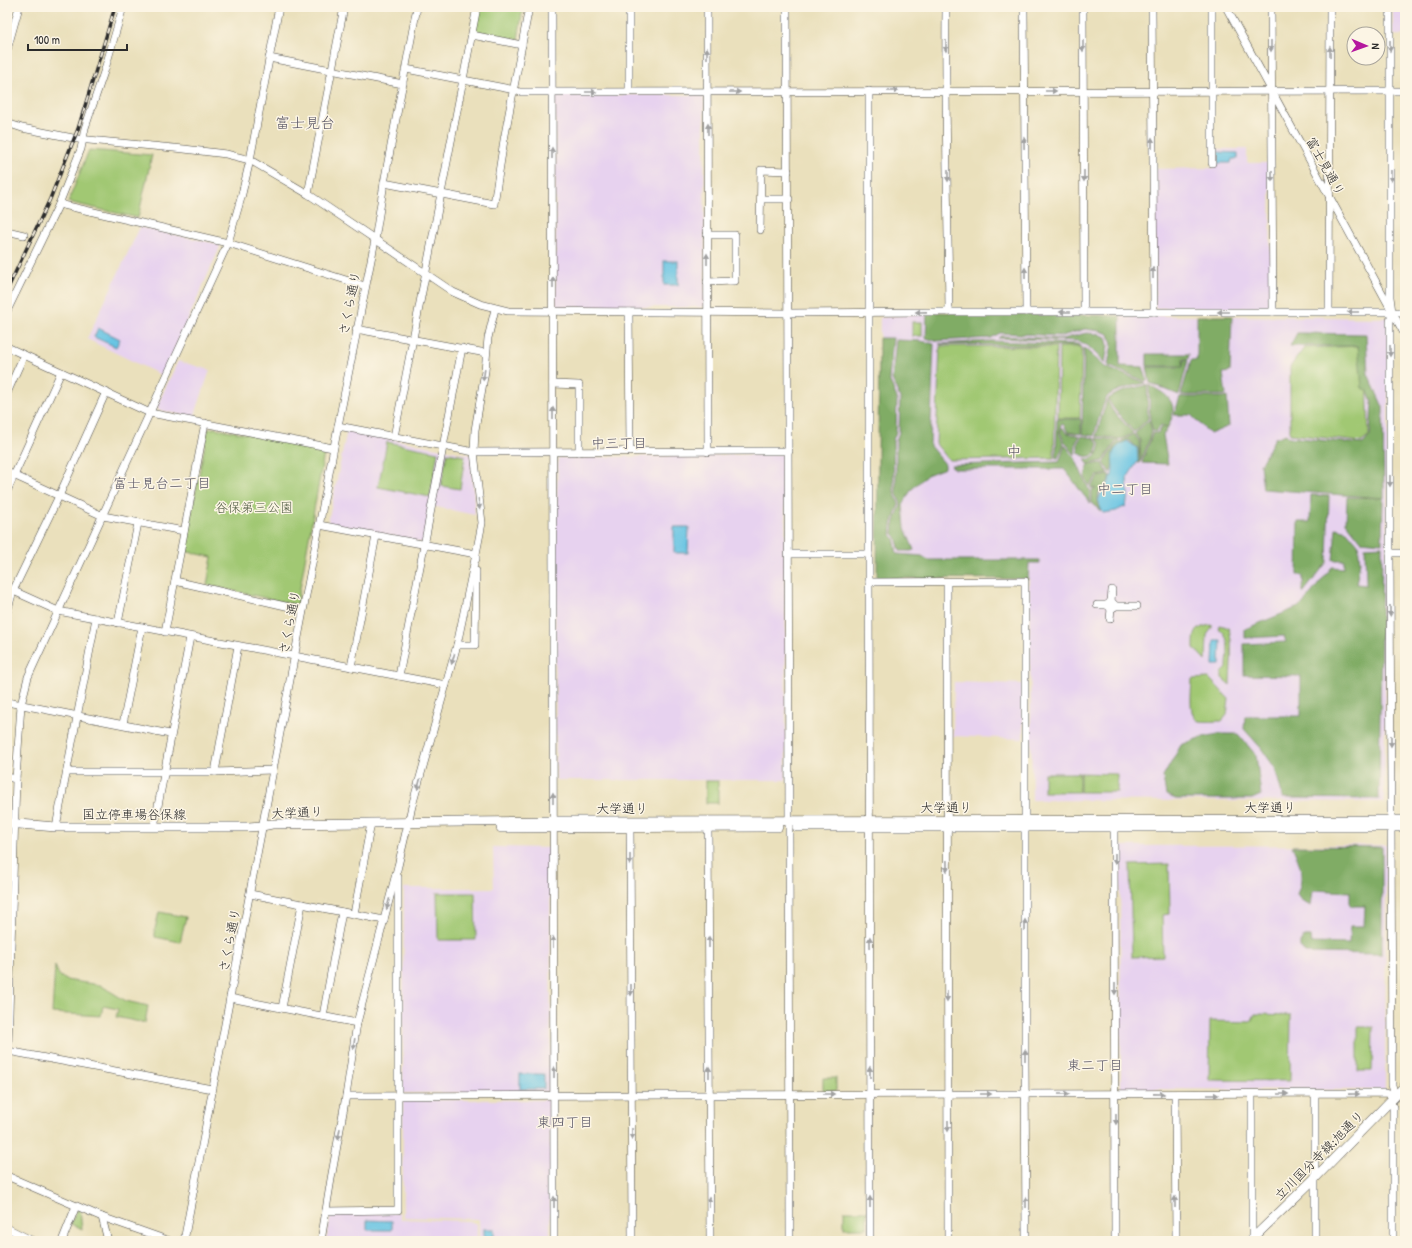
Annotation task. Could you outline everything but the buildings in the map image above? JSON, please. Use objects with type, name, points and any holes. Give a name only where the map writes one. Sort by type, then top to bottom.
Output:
[{"type":"main road","name":"大学通り","points":[[262,826],[272,824],[408,826],[553,824],[1391,823],[1405,820]]},
{"type":"main road","name":"国立停車場谷保線","points":[[11,823],[56,827],[262,826]]},
{"type":"main road","name":"大学通り","points":[[1391,823],[1405,827]]},
{"type":"main road","name":"立川国分寺線;旭通り","points":[[1252,1240],[1399,1094]]},
{"type":"street","points":[[7,50],[19,7]]},
{"type":"street","points":[[7,311],[59,204],[84,140],[85,128],[105,69],[123,7]]},
{"type":"street","points":[[7,1080],[11,823],[16,779],[21,705],[28,677],[228,243],[250,160],[279,7]]},
{"type":"street","points":[[308,194],[344,7]]},
{"type":"street","name":"さくら通り","points":[[184,1241],[364,286],[375,240],[417,7]]},
{"type":"street","points":[[394,437],[477,7]]},
{"type":"street","points":[[384,184],[494,204],[529,7]]},
{"type":"street","points":[[552,7],[554,1241]]},
{"type":"street","points":[[629,7],[629,92]]},
{"type":"street","points":[[707,7],[708,452]]},
{"type":"street","points":[[787,7],[790,1241]]},
{"type":"street","points":[[946,7],[945,92],[948,166],[949,312]]},
{"type":"street","points":[[1024,7],[1026,312]]},
{"type":"street","points":[[1083,7],[1084,312]]},
{"type":"street","points":[[1152,7],[1154,312]]},
{"type":"street","points":[[1212,7],[1212,163]]},
{"type":"street","name":"富士見通り","points":[[1226,7],[1405,336]]},
{"type":"street","points":[[1271,7],[1273,312]]},
{"type":"street","points":[[1329,312],[1330,7]]},
{"type":"street","points":[[1390,7],[1390,297],[1392,312],[1390,329],[1392,1085],[1399,1094]]},
{"type":"street","points":[[472,35],[522,44]]},
{"type":"street","points":[[269,58],[402,84]]},
{"type":"street","points":[[406,69],[520,92],[1405,91]]},
{"type":"street","points":[[869,91],[870,1241]]},
{"type":"street","points":[[7,123],[22,128],[84,140],[226,154],[250,160],[308,194],[454,292],[467,299],[495,309],[508,311],[788,313],[1405,312]]},
{"type":"street","points":[[760,230],[761,170],[788,171]]},
{"type":"street","points":[[761,198],[788,199]]},
{"type":"street","points":[[59,204],[228,243],[364,286]]},
{"type":"street","points":[[7,230],[24,235]]},
{"type":"street","points":[[707,235],[735,235],[735,281],[707,282]]},
{"type":"street","points":[[322,1241],[331,1179],[346,1096],[356,1023],[398,866],[412,806],[458,645],[482,523],[474,452],[475,430],[485,371],[486,353],[495,309]]},
{"type":"street","points":[[629,312],[630,452]]},
{"type":"street","points":[[356,329],[486,353]]},
{"type":"street","points":[[7,347],[150,412],[334,448]]},
{"type":"street","points":[[399,676],[462,348]]},
{"type":"street","points":[[7,393],[24,355]]},
{"type":"street","points":[[7,491],[61,372]]},
{"type":"street","points":[[553,384],[579,384],[579,452]]},
{"type":"street","points":[[7,612],[10,590],[59,496],[106,392]]},
{"type":"street","points":[[165,632],[205,423]]},
{"type":"street","points":[[338,426],[474,452],[789,451]]},
{"type":"street","points":[[7,472],[103,516],[184,531]]},
{"type":"street","points":[[118,623],[138,523]]},
{"type":"street","points":[[319,525],[476,554]]},
{"type":"street","points":[[351,667],[376,536]]},
{"type":"street","points":[[1390,553],[1405,553]]},
{"type":"street","points":[[458,645],[476,644],[476,554]]},
{"type":"street","points":[[789,554],[869,554]]},
{"type":"street","points":[[869,582],[1025,581],[1026,1241]]},
{"type":"street","points":[[175,582],[303,610]]},
{"type":"street","points":[[947,582],[948,1241]]},
{"type":"street","points":[[10,590],[58,611],[446,685]]},
{"type":"street","points":[[1110,619],[1112,590]]},
{"type":"street","points":[[1097,605],[1137,606]]},
{"type":"street","points":[[56,827],[96,618]]},
{"type":"street","points":[[123,724],[142,628]]},
{"type":"street","points":[[154,827],[170,734],[190,636]]},
{"type":"street","points":[[215,772],[238,646]]},
{"type":"street","points":[[7,702],[170,734]]},
{"type":"street","points":[[67,772],[164,773],[273,770]]},
{"type":"street","points":[[7,777],[16,779]]},
{"type":"street","points":[[1115,823],[1115,1241]]},
{"type":"street","points":[[708,824],[710,1241]]},
{"type":"street","points":[[630,825],[632,1241]]},
{"type":"street","points":[[354,914],[371,826]]},
{"type":"street","points":[[326,1211],[398,1210],[398,866]]},
{"type":"street","points":[[250,894],[384,920]]},
{"type":"street","points":[[282,1008],[302,904]]},
{"type":"street","points":[[323,1016],[342,912]]},
{"type":"street","points":[[230,998],[356,1023]]},
{"type":"street","points":[[8,1051],[212,1089]]},
{"type":"street","points":[[1252,1094],[1252,1240]]},
{"type":"street","points":[[1315,1094],[1315,1241]]},
{"type":"street","points":[[346,1096],[1399,1094]]},
{"type":"street","points":[[1392,1241],[1393,1107],[1399,1094]]},
{"type":"street","points":[[1175,1095],[1176,1241]]},
{"type":"street","points":[[7,1176],[154,1238],[170,1241]]},
{"type":"street","points":[[62,1241],[76,1206]]},
{"type":"street","points":[[102,1217],[108,1241]]},
{"type":"street","points":[[7,1228],[33,1241]]},
{"type":"shaded area","points":[[1393,7],[1405,7],[1405,35],[1393,35]]},
{"type":"shaded area","points":[[558,95],[704,96],[705,307],[556,307],[555,97]]},
{"type":"shaded area","points":[[1214,149],[1247,149],[1247,163],[1270,163],[1271,308],[1155,308],[1155,169],[1214,168]]},
{"type":"shaded area","points":[[140,227],[218,244],[220,247],[163,376],[87,339]]},
{"type":"shaded area","points":[[927,312],[1120,316],[1389,318],[1384,802],[1032,800],[1029,579],[877,578],[880,318]]},
{"type":"shaded area","points":[[178,361],[210,370],[195,415],[192,417],[159,410],[157,406]]},
{"type":"shaded area","points":[[347,430],[471,455],[475,515],[432,506],[424,543],[328,523]]},
{"type":"shaded area","points":[[785,454],[786,780],[556,780],[555,558],[558,458]]},
{"type":"shaded area","points":[[954,682],[1024,684],[1023,739],[953,736]]},
{"type":"shaded area","points":[[1386,845],[1385,1090],[1121,1089],[1120,846]]},
{"type":"shaded area","points":[[493,847],[550,848],[551,1092],[403,1093],[404,888],[494,888]]},
{"type":"shaded area","points":[[403,1100],[551,1100],[550,1241],[479,1241],[479,1219],[403,1217]]},
{"type":"shaded area","points":[[400,1213],[400,1219],[469,1221],[477,1224],[477,1241],[326,1241],[331,1214]]},
{"type":"green space","points":[[478,7],[523,7],[518,40],[474,31]]},
{"type":"green space","points":[[89,150],[152,155],[138,218],[68,202]]},
{"type":"green space","points":[[927,312],[1120,316],[1120,366],[1143,367],[1147,380],[1145,381],[1109,366],[1108,364],[1112,344],[1109,334],[1100,331],[1085,329],[1062,336],[1000,333],[991,338],[936,341],[926,338]]},
{"type":"green space","points":[[1197,316],[1232,316],[1230,372],[1223,373],[1226,395],[1181,395],[1191,360],[1197,360]]},
{"type":"green space","points":[[912,322],[922,322],[922,336],[912,336]]},
{"type":"green space","points":[[1086,333],[1099,334],[1106,337],[1108,345],[1105,363],[1088,346],[1078,341],[998,338],[1001,336],[1063,339]]},
{"type":"green space","points":[[1297,333],[1366,334],[1368,374],[1383,407],[1384,498],[1263,489],[1260,465],[1275,438],[1286,434],[1289,437],[1363,444],[1370,436],[1372,401],[1367,390],[1362,388],[1358,346],[1290,346]]},
{"type":"green space","points":[[879,338],[893,338],[889,379],[897,398],[896,432],[893,440],[894,492],[899,504],[892,524],[891,535],[894,538],[897,554],[922,556],[928,560],[1039,560],[1040,563],[1029,563],[1028,579],[877,578]]},
{"type":"green space","points":[[896,340],[921,341],[934,344],[930,446],[945,464],[945,468],[927,475],[911,490],[903,505],[905,528],[914,550],[911,551],[900,551],[896,537],[893,534],[894,524],[901,504],[896,492],[896,441],[899,432],[900,398],[892,379]]},
{"type":"green space","points":[[991,341],[1077,344],[1081,346],[939,344]]},
{"type":"green space","points":[[940,346],[1056,347],[1054,458],[949,460],[936,444]]},
{"type":"green space","points":[[1366,346],[1369,436],[1362,442],[1290,434],[1290,367],[1304,348]]},
{"type":"green space","points":[[1059,347],[1082,347],[1080,418],[1058,418]]},
{"type":"green space","points":[[1084,348],[1105,367],[1146,383],[1119,390],[1107,397],[1094,436],[1082,434]]},
{"type":"green space","points":[[1147,354],[1189,354],[1188,359],[1183,359],[1183,366],[1147,366]]},
{"type":"green space","points":[[1184,360],[1188,360],[1179,395],[1150,383],[1147,367],[1183,367]]},
{"type":"green space","points":[[1147,385],[1148,419],[1134,432],[1114,409],[1108,399],[1122,392]]},
{"type":"green space","points":[[1149,385],[1166,395],[1173,407],[1173,412],[1168,427],[1161,425],[1157,431],[1153,431],[1150,420]]},
{"type":"green space","points":[[1180,397],[1227,397],[1229,426],[1210,434],[1191,415],[1174,415]]},
{"type":"green space","points":[[1107,400],[1112,410],[1133,433],[1122,439],[1096,436]]},
{"type":"green space","points":[[1057,419],[1081,419],[1081,434],[1068,432],[1063,424],[1061,424],[1059,433],[1064,444],[1058,458],[1056,458]]},
{"type":"green space","points":[[1149,420],[1152,432],[1141,461],[1140,440],[1135,433]]},
{"type":"green space","points":[[1062,427],[1067,433],[1080,436],[1076,442],[1075,455],[1065,442],[1060,432]]},
{"type":"green space","points":[[1162,427],[1168,428],[1163,435],[1168,464],[1142,463],[1153,433],[1158,433]]},
{"type":"green space","name":"谷保第三公園","points":[[214,428],[325,448],[297,605],[207,585],[212,557],[184,551],[208,429]]},
{"type":"green space","points":[[1134,434],[1139,441],[1140,463],[1138,463],[1138,448],[1128,440],[1120,444],[1113,452],[1113,464],[1110,473],[1104,462],[1116,444]]},
{"type":"green space","points":[[1082,436],[1094,438],[1098,443],[1095,454],[1086,456],[1078,452],[1078,442]]},
{"type":"green space","points":[[1096,438],[1119,440],[1115,443],[1103,461],[1088,464],[1085,459],[1091,459],[1097,455],[1100,443]]},
{"type":"green space","points":[[387,442],[438,452],[430,497],[378,487]]},
{"type":"green space","points":[[1065,445],[1075,458],[1090,490],[1090,503],[1064,469],[954,469],[951,465],[1059,462]]},
{"type":"green space","points":[[447,453],[465,456],[460,489],[441,486]]},
{"type":"green space","points":[[1103,463],[1108,474],[1097,476],[1089,486],[1085,477],[1088,465]]},
{"type":"green space","points":[[1110,475],[1110,479],[1099,492],[1097,503],[1101,511],[1092,504],[1092,490],[1096,488],[1090,488],[1098,477]]},
{"type":"green space","points":[[1311,495],[1329,496],[1327,562],[1303,593],[1303,575],[1297,575],[1298,522],[1310,522]]},
{"type":"green space","points":[[1347,497],[1383,498],[1382,543],[1361,541],[1346,522]]},
{"type":"green space","points":[[1336,528],[1347,531],[1358,544],[1360,562],[1356,584],[1366,585],[1365,547],[1382,546],[1379,799],[1283,798],[1275,768],[1261,748],[1244,729],[1245,716],[1301,716],[1301,676],[1244,675],[1244,644],[1286,642],[1284,636],[1245,638],[1245,629],[1301,606],[1332,567],[1344,568],[1344,560],[1333,560]]},
{"type":"green space","points":[[1212,625],[1212,628],[1207,635],[1206,661],[1194,648],[1194,638],[1199,629]]},
{"type":"green space","points":[[1219,625],[1227,627],[1230,632],[1230,685],[1222,678],[1222,673],[1227,668],[1228,646],[1225,636],[1218,628]]},
{"type":"green space","points":[[1209,678],[1229,699],[1227,715],[1222,721],[1199,721],[1193,714],[1191,702],[1192,679]]},
{"type":"green space","points":[[1218,734],[1238,734],[1256,755],[1261,795],[1252,799],[1176,799],[1166,795],[1163,777],[1181,745],[1199,738]]},
{"type":"green space","points":[[1044,773],[1079,773],[1079,792],[1044,792]]},
{"type":"green space","points":[[1080,773],[1117,774],[1117,792],[1080,792]]},
{"type":"green space","points":[[706,781],[718,781],[718,803],[706,803]]},
{"type":"green space","points":[[1292,846],[1382,847],[1382,954],[1305,953],[1300,947],[1300,943],[1304,937],[1310,937],[1311,943],[1349,944],[1350,926],[1364,926],[1365,906],[1350,906],[1350,892],[1313,890],[1311,906],[1301,901],[1297,894],[1301,881],[1301,875],[1297,858]]},
{"type":"green space","points":[[1169,864],[1170,914],[1162,915],[1163,956],[1132,957],[1130,865]]},
{"type":"green space","points":[[437,893],[475,893],[476,940],[438,940]]},
{"type":"green space","points":[[159,912],[186,917],[180,942],[155,937],[155,929]]},
{"type":"green space","points":[[55,966],[59,975],[66,980],[100,985],[126,1001],[148,1006],[145,1023],[116,1017],[118,1009],[103,1006],[101,1016],[52,1013]]},
{"type":"green space","points":[[1255,1014],[1291,1015],[1290,1081],[1209,1080],[1210,1021],[1251,1022]]},
{"type":"green space","points":[[1358,1027],[1373,1027],[1372,1071],[1358,1071]]},
{"type":"green space","points":[[823,1078],[836,1078],[836,1091],[823,1090]]},
{"type":"green space","points":[[80,1209],[82,1230],[71,1224],[76,1211]]},
{"type":"green space","points":[[844,1211],[867,1211],[867,1228],[844,1228]]},
{"type":"water","points":[[1217,152],[1238,153],[1238,159],[1232,159],[1231,163],[1217,163]]},
{"type":"water","points":[[664,261],[678,261],[678,285],[664,285]]},
{"type":"water","points":[[98,328],[120,339],[116,347],[94,337]]},
{"type":"water","points":[[1127,441],[1137,448],[1138,461],[1127,478],[1128,496],[1126,506],[1116,511],[1103,513],[1098,502],[1112,474],[1113,454],[1119,445]]},
{"type":"water","points":[[674,527],[689,527],[688,553],[674,553]]},
{"type":"water","points":[[1214,640],[1221,640],[1220,665],[1213,665]]},
{"type":"water","points":[[520,1074],[544,1074],[544,1089],[520,1089]]},
{"type":"water","points":[[367,1220],[392,1221],[392,1230],[367,1230]]},
{"type":"water","points":[[484,1229],[494,1229],[494,1241],[484,1241]]},
{"type":"railway","points":[[7,290],[50,199],[78,129],[115,7]]},
{"type":"district","name":"富士見台","points":[[305,123]]},
{"type":"district","name":"中三丁目","points":[[619,443]]},
{"type":"district","name":"中","points":[[1014,452]]},
{"type":"district","name":"富士見台二丁目","points":[[162,483]]},
{"type":"district","name":"中二丁目","points":[[1125,489]]},
{"type":"district","name":"東二丁目","points":[[1095,1065]]},
{"type":"district","name":"東四丁目","points":[[565,1122]]}]
